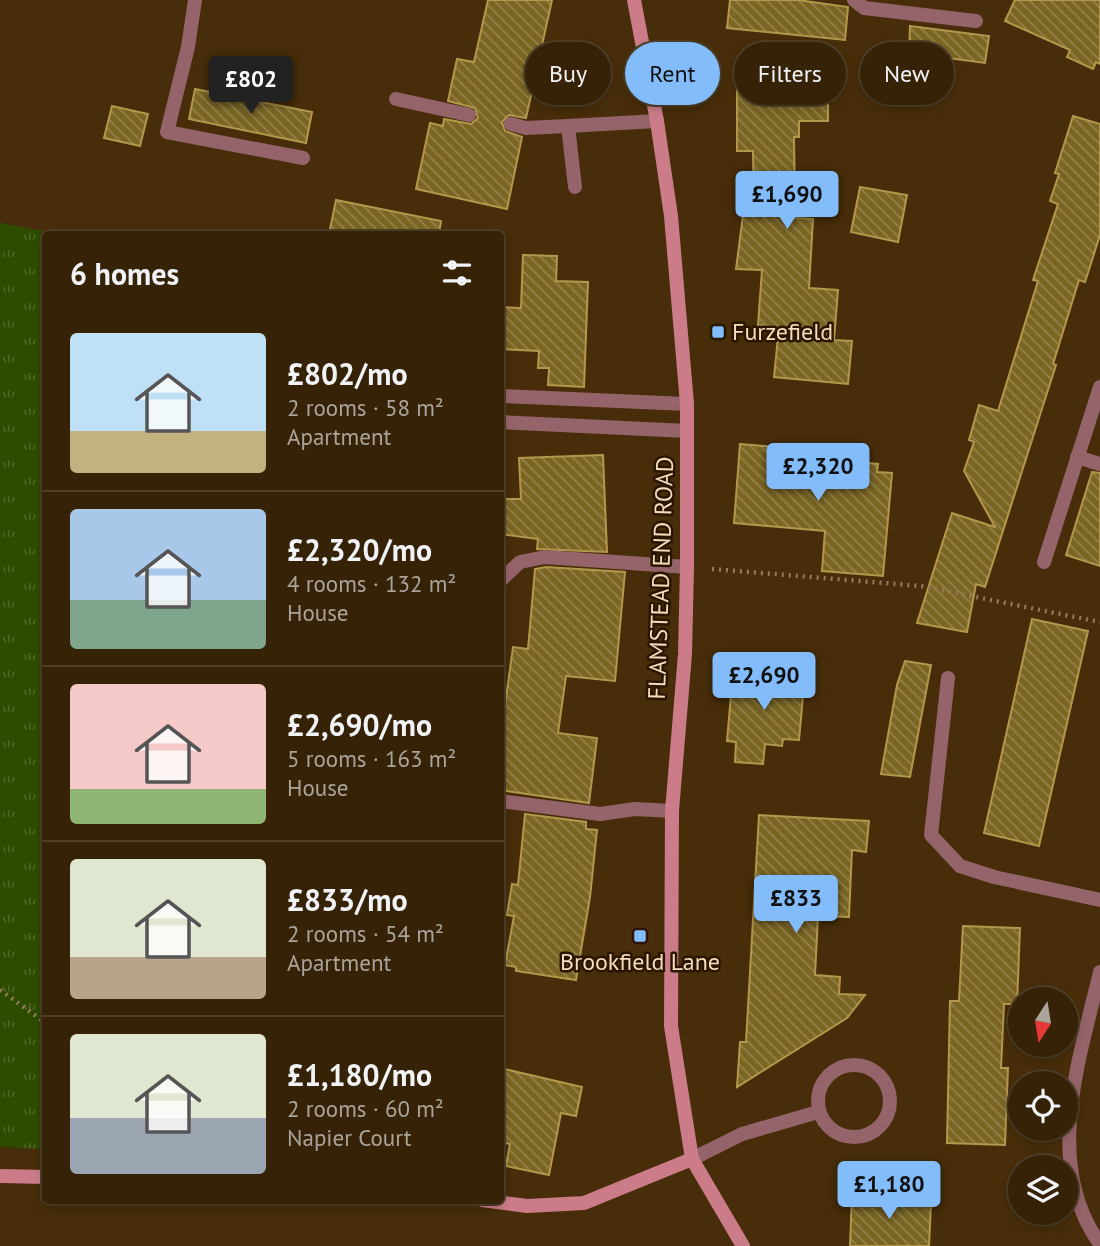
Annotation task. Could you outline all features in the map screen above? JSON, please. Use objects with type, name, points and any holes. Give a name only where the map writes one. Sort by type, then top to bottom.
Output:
[{"type":"main road","name":"FLAMSTEAD END ROAD","points":[[634,0],[657,121],[671,216],[687,404],[685,654],[672,811],[671,1026],[692,1159]]},
{"type":"main road","points":[[504,1203],[527,1206],[584,1203],[692,1159],[743,1246]]},
{"type":"main road","points":[[0,1176],[42,1177]]},
{"type":"street","points":[[195,0],[188,47],[167,132],[303,158]]},
{"type":"street","points":[[854,0],[864,8],[976,21]]},
{"type":"street","points":[[396,99],[469,115]]},
{"type":"street","points":[[511,124],[526,128],[657,121]]},
{"type":"street","points":[[568,126],[575,187]]},
{"type":"street","points":[[1044,562],[1100,387]]},
{"type":"street","points":[[504,396],[687,404]]},
{"type":"street","points":[[504,422],[687,431]]},
{"type":"street","points":[[1077,457],[1100,464]]},
{"type":"street","points":[[504,577],[520,562],[545,557],[687,567]]},
{"type":"street","points":[[948,678],[930,835],[960,866],[994,877],[1100,900]]},
{"type":"street","points":[[504,802],[600,814],[635,809],[672,811]]},
{"type":"street","points":[[1100,972],[1072,1092],[1069,1160],[1077,1197],[1100,1244]]},
{"type":"street","points":[[858,1065],[872,1069],[883,1079],[889,1091],[891,1106],[886,1119],[877,1130],[864,1136],[850,1138],[836,1133],[818,1112],[817,1097],[822,1083],[831,1073],[844,1066],[858,1065]]},
{"type":"street","points":[[692,1159],[742,1134],[818,1112]]},
{"type":"path","points":[[687,567],[921,586],[1100,622]]},
{"type":"path","points":[[0,990],[42,1020]]},
{"type":"green space","points":[[0,223],[44,231],[42,1149],[0,1147]]},
{"type":"building","points":[[488,0],[552,0],[543,42],[525,42],[525,105],[529,105],[526,118],[509,115],[502,122],[505,131],[522,137],[507,209],[416,189],[430,123],[443,126],[444,119],[471,124],[478,118],[475,108],[448,101],[457,59],[474,62]]},
{"type":"building","points":[[730,0],[798,0],[848,7],[845,40],[727,28]]},
{"type":"building","points":[[1015,0],[1100,0],[1100,64],[1096,62],[1093,69],[1067,57],[1070,50],[1005,21]]},
{"type":"building","points":[[910,26],[989,36],[985,63],[954,59],[954,42],[909,42]]},
{"type":"building","points":[[195,89],[312,112],[306,143],[189,119]]},
{"type":"building","points":[[737,105],[828,105],[828,121],[799,121],[799,137],[794,137],[795,206],[798,206],[797,218],[813,219],[809,288],[838,290],[834,340],[852,341],[848,384],[774,377],[779,327],[758,325],[762,270],[736,269],[743,215],[754,216],[753,151],[737,151]]},
{"type":"building","points":[[112,106],[148,114],[140,146],[104,138]]},
{"type":"building","points":[[1073,116],[1100,124],[1100,235],[1085,282],[1079,280],[1053,364],[1056,365],[985,587],[976,584],[967,632],[917,623],[952,513],[995,527],[964,471],[974,442],[969,440],[979,405],[998,411],[1038,281],[1033,280],[1058,204],[1050,201],[1059,174],[1055,173]]},
{"type":"building","points":[[860,187],[907,195],[898,242],[851,232]]},
{"type":"building","points":[[336,200],[441,221],[439,231],[330,231]]},
{"type":"building","points":[[523,255],[557,256],[556,281],[588,282],[584,387],[548,385],[549,368],[538,368],[539,351],[504,349],[504,307],[521,308]]},
{"type":"building","points":[[740,444],[811,450],[810,458],[878,464],[877,472],[892,473],[883,576],[822,571],[825,531],[734,523]]},
{"type":"building","points":[[603,455],[607,552],[537,549],[538,539],[504,535],[504,499],[521,499],[519,458]]},
{"type":"building","points":[[1092,472],[1100,473],[1100,566],[1066,555]]},
{"type":"building","points":[[546,567],[625,572],[615,681],[566,676],[558,733],[597,738],[589,803],[504,791],[504,713],[513,647],[528,649],[535,569]]},
{"type":"building","points":[[1032,619],[1088,631],[1039,846],[984,833]]},
{"type":"building","points":[[905,661],[931,665],[910,777],[881,774],[897,685]]},
{"type":"building","points":[[758,670],[805,674],[799,740],[783,739],[782,746],[765,744],[763,764],[735,762],[736,742],[727,741],[733,672],[758,675]]},
{"type":"building","points":[[525,814],[586,822],[586,829],[597,830],[590,897],[576,980],[516,971],[516,967],[505,965],[514,916],[507,915],[512,884],[518,885]]},
{"type":"building","points":[[759,815],[869,821],[866,852],[852,850],[849,917],[818,916],[815,975],[840,977],[839,994],[865,995],[847,1018],[737,1087],[740,1042],[746,1042]]},
{"type":"building","points":[[963,926],[1020,928],[1018,987],[1008,987],[1008,1004],[1004,1004],[1001,1068],[1008,1068],[1005,1145],[947,1143],[950,1001],[959,1001]]},
{"type":"building","points":[[504,1069],[582,1087],[576,1116],[561,1113],[549,1175],[506,1166],[510,1144],[504,1143]]},
{"type":"building","points":[[852,1193],[906,1195],[905,1202],[931,1204],[929,1246],[850,1246]]},
{"type":"place","name":"Furzefield","points":[[718,332]]},
{"type":"place","name":"Brookfield Lane","points":[[640,936]]}]
